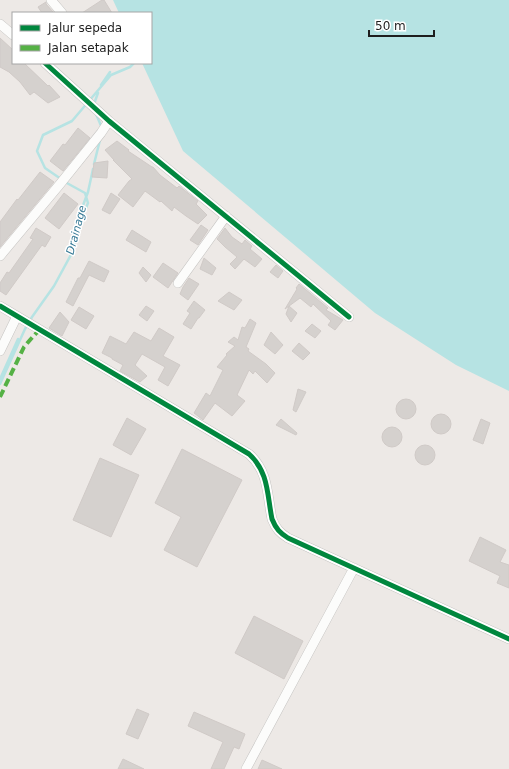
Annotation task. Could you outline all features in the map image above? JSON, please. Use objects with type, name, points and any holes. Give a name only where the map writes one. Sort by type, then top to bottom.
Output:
[{"type":"street","points":[[51,0],[61,12]]},
{"type":"street","points":[[0,24],[12,34]]},
{"type":"street","points":[[46,64],[109,121],[349,317]]},
{"type":"street","points":[[0,256],[60,184],[109,121]]},
{"type":"street","points":[[178,283],[226,216]]},
{"type":"street","points":[[0,306],[249,454],[259,464],[264,475],[272,519],[275,526],[288,538],[509,639]]},
{"type":"street","points":[[0,351],[20,318]]},
{"type":"street","points":[[246,769],[354,568]]},
{"type":"water","points":[[113,0],[509,0],[509,391],[456,365],[375,313],[183,151],[142,64],[152,64],[152,12],[119,12]]},
{"type":"building","points":[[104,0],[111,12],[84,12]]},
{"type":"building","points":[[46,2],[53,12],[41,12],[38,7]]},
{"type":"building","points":[[0,38],[12,49],[12,64],[25,64],[60,97],[48,103],[34,92],[30,95],[20,82],[9,72],[0,67]]},
{"type":"building","points":[[78,128],[90,138],[63,171],[50,161]]},
{"type":"building","points":[[117,141],[129,150],[128,151],[153,167],[160,175],[177,188],[179,186],[198,201],[196,204],[207,215],[198,224],[174,207],[172,211],[161,201],[160,202],[145,191],[133,207],[118,195],[132,179],[105,150]]},
{"type":"building","points":[[108,161],[107,178],[92,177],[94,163]]},
{"type":"building","points":[[40,172],[54,182],[0,247],[0,222]]},
{"type":"building","points":[[64,193],[78,204],[59,229],[45,218]]},
{"type":"building","points":[[111,193],[120,199],[110,214],[102,210]]},
{"type":"building","points":[[201,225],[208,230],[198,245],[190,240]]},
{"type":"building","points":[[36,228],[51,237],[45,247],[42,245],[6,295],[0,291],[0,283],[7,272],[9,273],[33,239],[30,238]]},
{"type":"building","points":[[225,228],[232,237],[242,244],[245,240],[252,246],[250,249],[262,259],[255,267],[244,259],[235,269],[230,264],[237,257],[217,239]]},
{"type":"building","points":[[132,230],[151,242],[146,252],[126,240]]},
{"type":"building","points":[[204,258],[216,268],[212,275],[200,269]]},
{"type":"building","points":[[89,261],[109,271],[104,282],[89,275],[73,306],[66,302],[78,278],[80,278]]},
{"type":"building","points":[[163,263],[178,273],[168,288],[153,277]]},
{"type":"building","points":[[276,265],[283,271],[278,278],[270,272]]},
{"type":"building","points":[[143,267],[151,275],[146,282],[139,273]]},
{"type":"building","points":[[189,278],[199,284],[188,300],[180,294]]},
{"type":"building","points":[[299,284],[328,308],[326,310],[343,320],[335,330],[328,325],[331,321],[313,304],[311,307],[300,298],[285,309]]},
{"type":"building","points":[[229,292],[242,300],[234,310],[218,301]]},
{"type":"building","points":[[194,301],[205,310],[191,329],[183,324],[190,313],[187,311]]},
{"type":"building","points":[[146,306],[154,311],[147,321],[139,315]]},
{"type":"building","points":[[289,306],[297,313],[291,322],[286,314]]},
{"type":"building","points":[[79,307],[94,316],[86,329],[71,320]]},
{"type":"building","points":[[60,312],[69,322],[62,336],[49,328]]},
{"type":"building","points":[[250,319],[256,323],[246,347],[249,349],[248,351],[266,364],[275,373],[267,383],[255,371],[253,374],[249,370],[237,395],[245,401],[232,416],[215,403],[203,420],[194,413],[206,393],[210,396],[223,370],[217,367],[227,355],[226,354],[235,346],[228,342],[234,337],[238,340],[242,327],[245,328]]},
{"type":"building","points":[[312,324],[321,331],[315,338],[305,331]]},
{"type":"building","points":[[159,328],[174,337],[163,356],[180,365],[168,386],[158,380],[165,367],[142,354],[135,365],[147,376],[140,382],[120,371],[123,365],[102,353],[110,336],[126,344],[134,332],[151,341]]},
{"type":"building","points":[[271,332],[283,345],[275,354],[264,345]]},
{"type":"building","points":[[299,343],[310,353],[303,360],[292,351]]},
{"type":"building","points":[[298,389],[306,392],[296,412],[293,410]]},
{"type":"building","points":[[406,399],[413,402],[416,409],[413,416],[406,419],[399,416],[396,409],[399,402]]},
{"type":"building","points":[[441,414],[448,417],[451,424],[448,431],[441,434],[434,431],[431,424],[434,417]]},
{"type":"building","points":[[127,418],[146,429],[131,455],[113,445]]},
{"type":"building","points":[[281,419],[297,433],[296,435],[276,425]]},
{"type":"building","points":[[481,419],[490,423],[483,444],[473,440]]},
{"type":"building","points":[[392,427],[399,430],[402,437],[399,444],[392,447],[385,444],[382,437],[385,430]]},
{"type":"building","points":[[425,445],[432,448],[435,455],[432,462],[425,465],[418,462],[415,455],[418,448]]},
{"type":"building","points":[[182,449],[242,480],[197,567],[164,550],[181,517],[155,503]]},
{"type":"building","points":[[100,458],[139,475],[111,537],[73,520]]},
{"type":"building","points":[[480,537],[506,550],[500,562],[509,565],[509,588],[497,583],[500,576],[469,561]]},
{"type":"building","points":[[254,616],[303,641],[284,679],[235,653]]},
{"type":"building","points":[[137,709],[149,714],[138,739],[126,734]]},
{"type":"building","points":[[194,712],[245,734],[239,749],[234,747],[224,769],[211,769],[223,742],[188,726]]},
{"type":"building","points":[[123,759],[144,769],[118,769]]},
{"type":"building","points":[[262,760],[282,769],[258,769]]},
{"type":"waterway","points":[[61,179],[45,168],[37,151],[43,135],[72,121],[111,75],[130,67],[133,64]]},
{"type":"waterway","name":"Drainage","points":[[101,85],[110,72]]},
{"type":"waterway","name":"Drainage","points":[[94,104],[98,93]]},
{"type":"waterway","name":"Drainage","points":[[96,114],[102,128]]},
{"type":"waterway","name":"Drainage","points":[[94,164],[100,140]]},
{"type":"waterway","name":"Drainage","points":[[76,232],[93,169]]},
{"type":"waterway","name":"Drainage","points":[[0,384],[25,329],[54,286],[73,251],[79,225],[88,203],[85,193],[65,182]]},
{"type":"waterway","name":"Drainage","points":[[0,379],[18,339]]},
{"type":"marked path","points":[[0,397],[24,347],[39,330]]},
{"type":"cycle path","points":[[46,64],[109,121],[349,317]]},
{"type":"cycle path","points":[[0,306],[249,454],[256,461],[264,476],[272,519],[278,530],[288,538],[509,639]]}]
